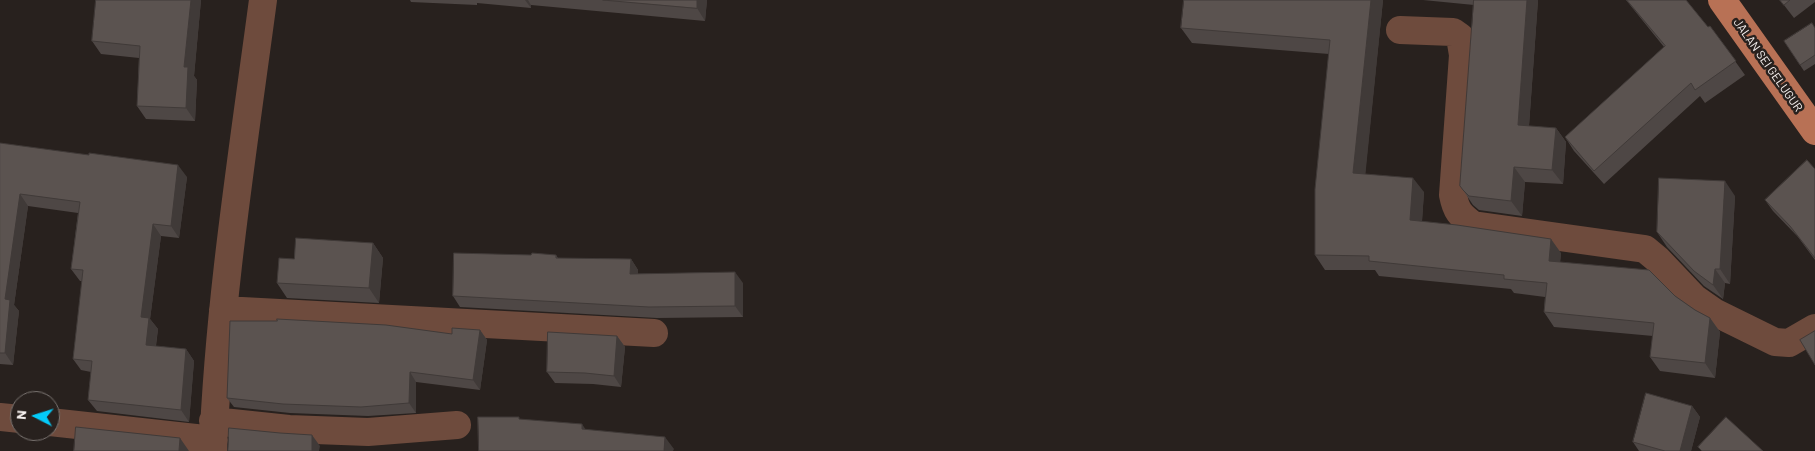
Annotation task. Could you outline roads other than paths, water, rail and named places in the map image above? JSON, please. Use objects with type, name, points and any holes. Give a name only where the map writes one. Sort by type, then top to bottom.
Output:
[{"type":"main road","name":"JALAN SEI GELUGUR","points":[[1722,0],[1815,131]]},
{"type":"street","points":[[213,437],[223,310],[263,0]]},
{"type":"street","points":[[1400,30],[1453,32],[1460,37],[1463,54],[1453,195],[1454,204],[1459,214],[1473,225],[1645,249],[1694,298],[1714,312],[1775,342],[1789,343],[1815,328]]},
{"type":"street","points":[[223,310],[654,333]]},
{"type":"street","points":[[60,423],[213,437],[289,429],[368,432],[457,424]]}]
